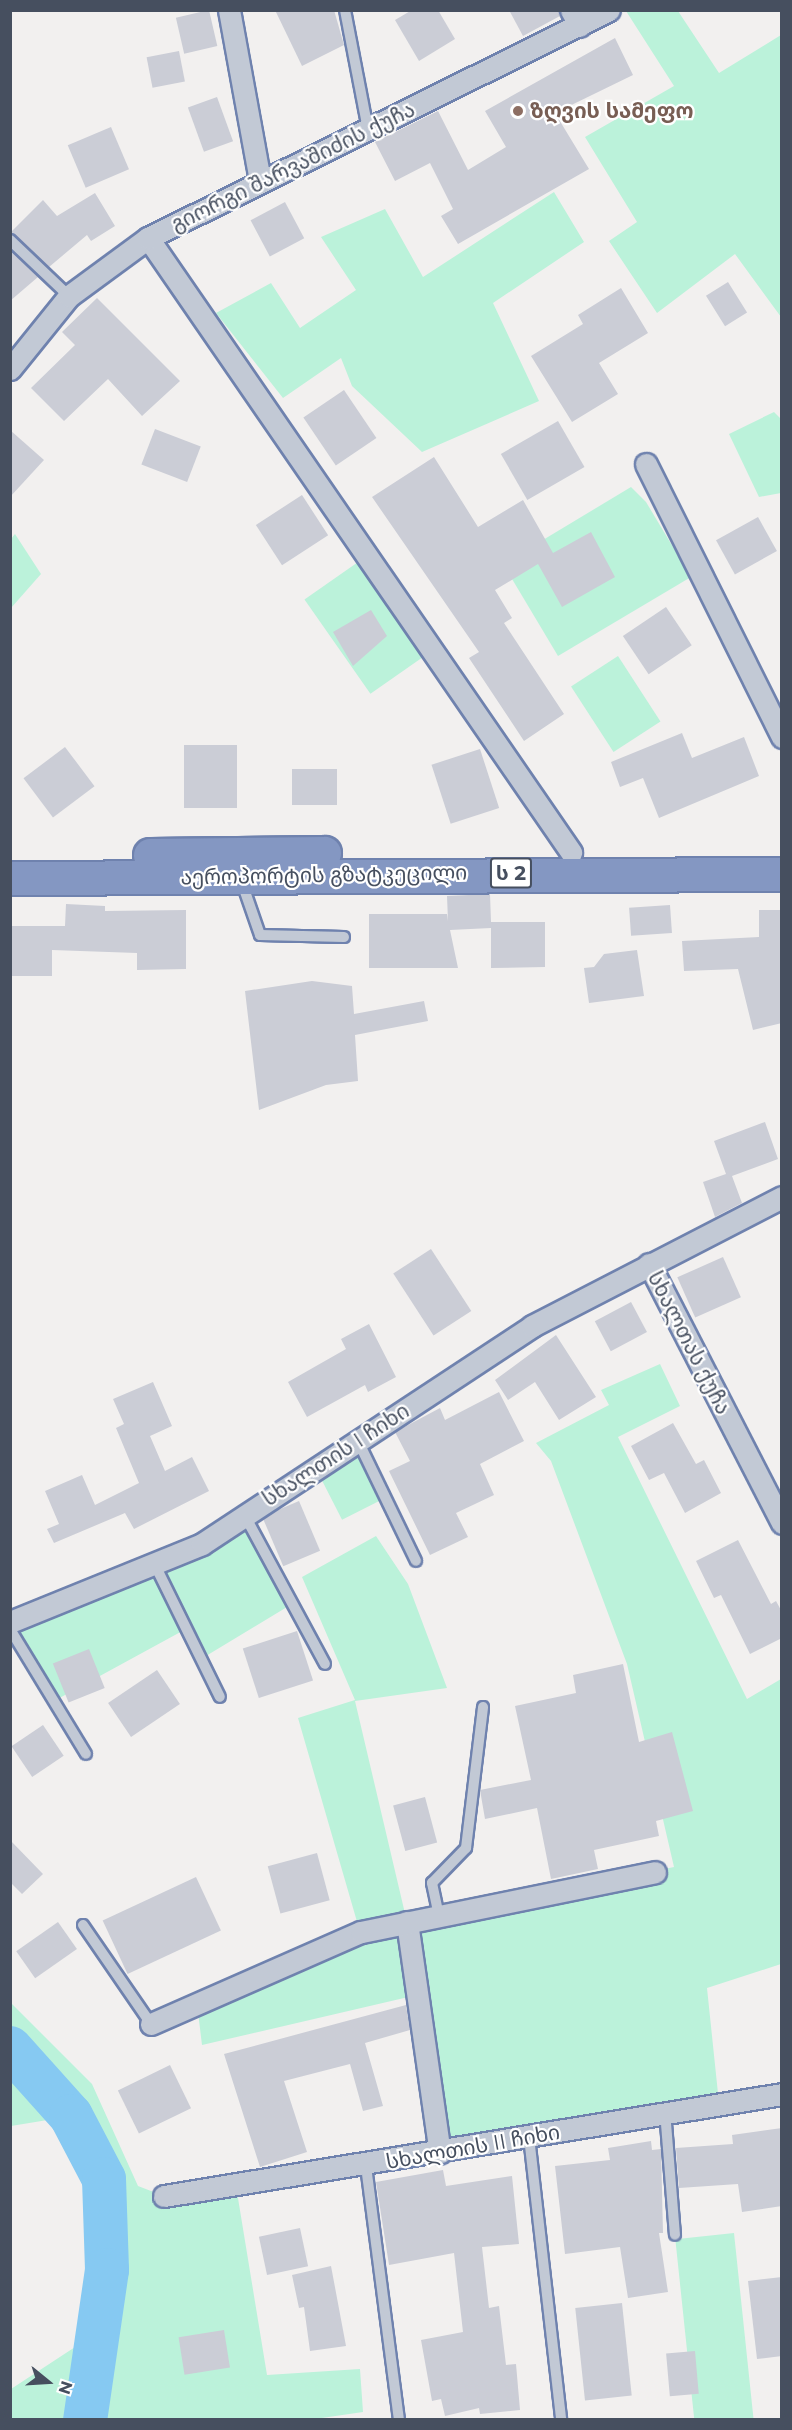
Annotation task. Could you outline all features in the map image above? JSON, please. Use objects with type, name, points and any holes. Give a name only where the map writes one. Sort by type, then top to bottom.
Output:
[{"type":"highway","name":"აეროპორტის გზატკეცილი","points":[[10,856],[571,852],[782,853]]},
{"type":"highway","name":"აეროპორტის გზატკეცილი","points":[[10,878],[782,874]]},
{"type":"street","points":[[229,10],[260,180]]},
{"type":"street","name":"გიორგი შარვაშიძის ქუჩა","points":[[10,369],[69,296],[148,238],[260,180],[368,130],[576,18],[609,10]]},
{"type":"street","points":[[148,238],[571,852]]},
{"type":"street","points":[[646,464],[782,737]]},
{"type":"street","name":"სხალთას ქუჩა","points":[[782,1197],[649,1264],[782,1523]]},
{"type":"street","name":"სხალთის I ჩიხი","points":[[10,1622],[202,1544],[532,1326],[649,1264]]},
{"type":"street","points":[[151,2024],[361,1932],[655,1872]]},
{"type":"street","points":[[407,1922],[440,2153]]},
{"type":"street","name":"სხალთის II ჩიხი","points":[[164,2196],[366,2166],[665,2110],[782,2094]]},
{"type":"lane","points":[[345,10],[368,130]]},
{"type":"lane","points":[[10,240],[69,296]]},
{"type":"lane","points":[[240,877],[252,924],[260,935],[344,937]]},
{"type":"lane","points":[[358,1440],[416,1561]]},
{"type":"lane","points":[[245,1516],[325,1664]]},
{"type":"lane","points":[[154,1563],[220,1697]]},
{"type":"lane","points":[[10,1629],[86,1754]]},
{"type":"lane","points":[[439,1916],[432,1883],[466,1848],[483,1707]]},
{"type":"lane","points":[[83,1925],[151,2024]]},
{"type":"lane","points":[[665,2110],[675,2235]]},
{"type":"lane","points":[[530,2137],[561,2420]]},
{"type":"lane","points":[[366,2166],[399,2420]]},
{"type":"green space","points":[[626,11],[678,11],[719,73],[781,35],[781,317],[735,254],[657,313],[609,241],[637,222],[585,137],[674,86]]},
{"type":"green space","points":[[554,192],[584,242],[493,303],[539,401],[422,452],[352,386],[341,358],[283,398],[216,313],[271,283],[300,328],[356,290],[321,237],[385,209],[423,277]]},
{"type":"green space","points":[[774,412],[781,419],[781,493],[759,497],[729,434]]},
{"type":"green space","points":[[631,487],[646,502],[691,577],[558,656],[503,564]]},
{"type":"green space","points":[[15,534],[41,574],[11,608],[11,539]]},
{"type":"green space","points":[[361,560],[427,654],[370,694],[304,600]]},
{"type":"green space","points":[[618,656],[660,721],[614,752],[571,686]]},
{"type":"green space","points":[[660,1364],[680,1406],[618,1437],[747,1699],[781,1679],[781,1964],[707,1988],[719,2103],[440,2153],[417,1995],[202,2045],[197,2004],[360,1932],[298,1718],[355,1700],[302,1577],[376,1536],[408,1584],[447,1688],[355,1701],[407,1922],[674,1867],[627,1664],[551,1461],[536,1443],[609,1405],[601,1390]]},
{"type":"green space","points":[[358,1441],[387,1497],[342,1520],[313,1464]]},
{"type":"green space","points":[[245,1516],[292,1604],[201,1659],[186,1629],[54,1701],[11,1622]]},
{"type":"green space","points":[[10,2002],[92,2084],[138,2186],[164,2196],[236,2186],[267,2375],[360,2369],[363,2412],[308,2420],[11,2419],[11,2389],[98,2332],[107,2270],[104,2179],[72,2116],[11,2126]]},
{"type":"green space","points":[[734,2233],[754,2419],[694,2420],[675,2239]]},
{"type":"building","points":[[209,10],[217,46],[184,54],[176,18]]},
{"type":"building","points":[[275,10],[334,10],[344,45],[302,66]]},
{"type":"building","points":[[412,10],[438,10],[455,39],[419,61],[395,20]]},
{"type":"building","points":[[509,10],[558,10],[560,16],[523,36]]},
{"type":"building","points":[[615,38],[633,75],[555,113],[589,169],[458,244],[441,216],[453,209],[430,163],[395,181],[375,142],[438,111],[468,170],[506,147],[485,111]]},
{"type":"building","points":[[179,51],[185,81],[153,88],[147,57]]},
{"type":"building","points":[[217,97],[233,141],[204,152],[188,108]]},
{"type":"building","points":[[111,127],[129,169],[86,188],[68,145]]},
{"type":"building","points":[[95,193],[115,226],[91,241],[87,235],[49,267],[10,233],[43,200],[57,216]]},
{"type":"building","points":[[285,202],[304,238],[270,257],[251,220]]},
{"type":"building","points":[[10,251],[38,277],[10,301]]},
{"type":"building","points":[[728,282],[747,313],[725,326],[706,296]]},
{"type":"building","points":[[621,288],[648,333],[599,363],[618,394],[572,422],[531,356],[583,324],[578,315]]},
{"type":"building","points":[[97,298],[180,381],[142,416],[108,379],[64,421],[31,388],[75,345],[62,332]]},
{"type":"building","points":[[344,390],[376,438],[336,465],[303,417]]},
{"type":"building","points":[[558,421],[584,467],[527,500],[501,454]]},
{"type":"building","points":[[155,429],[201,447],[187,482],[141,464]]},
{"type":"building","points":[[10,430],[44,460],[10,497]]},
{"type":"building","points":[[434,457],[478,527],[523,500],[553,553],[591,532],[615,577],[562,607],[538,564],[495,590],[512,618],[504,623],[564,714],[524,741],[469,658],[479,652],[372,497]]},
{"type":"building","points":[[302,495],[328,535],[282,565],[256,525]]},
{"type":"building","points":[[758,517],[777,551],[735,574],[716,540]]},
{"type":"building","points":[[666,607],[692,645],[649,674],[623,636]]},
{"type":"building","points":[[371,610],[387,636],[353,666],[333,632]]},
{"type":"building","points":[[682,733],[692,758],[744,737],[759,776],[659,818],[643,778],[620,787],[611,762]]},
{"type":"building","points":[[184,745],[237,745],[237,808],[184,808]]},
{"type":"building","points":[[65,747],[94,786],[53,817],[23,778]]},
{"type":"building","points":[[480,749],[499,808],[451,824],[431,765]]},
{"type":"building","points":[[292,769],[337,769],[337,805],[292,805]]},
{"type":"building","points":[[490,894],[491,922],[545,922],[545,967],[491,968],[491,928],[450,930],[458,968],[369,968],[369,914],[447,914],[448,921],[447,896]]},
{"type":"building","points":[[66,904],[105,906],[105,911],[186,910],[186,969],[137,970],[137,953],[52,950],[52,976],[10,976],[10,926],[65,926]]},
{"type":"building","points":[[670,905],[672,933],[631,936],[629,908]]},
{"type":"building","points":[[759,910],[782,910],[782,1023],[753,1030],[738,969],[684,971],[682,941],[759,937]]},
{"type":"building","points":[[637,950],[644,996],[589,1003],[584,968],[594,967],[604,954]]},
{"type":"building","points":[[312,981],[352,986],[354,1014],[424,1001],[428,1021],[355,1035],[358,1081],[326,1085],[259,1110],[245,991]]},
{"type":"building","points":[[765,1122],[778,1159],[732,1176],[742,1203],[715,1217],[703,1182],[726,1174],[714,1141]]},
{"type":"building","points":[[431,1249],[471,1311],[434,1336],[393,1274]]},
{"type":"building","points":[[723,1257],[741,1297],[695,1318],[677,1277]]},
{"type":"building","points":[[631,1302],[647,1332],[611,1351],[595,1321]]},
{"type":"building","points":[[369,1324],[396,1377],[368,1392],[365,1385],[307,1417],[288,1382],[346,1349],[341,1339]]},
{"type":"building","points":[[556,1335],[596,1397],[559,1420],[535,1382],[508,1400],[495,1380]]},
{"type":"building","points":[[153,1382],[172,1426],[150,1436],[165,1471],[192,1457],[209,1491],[134,1529],[125,1513],[54,1543],[47,1529],[59,1524],[45,1491],[82,1475],[95,1505],[139,1483],[116,1428],[124,1424],[113,1399]]},
{"type":"building","points":[[499,1392],[524,1441],[480,1464],[494,1495],[456,1513],[468,1537],[430,1555],[389,1471],[410,1461],[395,1432],[440,1408],[445,1420]]},
{"type":"building","points":[[673,1423],[696,1464],[704,1460],[721,1493],[685,1513],[664,1473],[649,1480],[631,1446]]},
{"type":"building","points":[[299,1501],[320,1551],[283,1566],[262,1517]]},
{"type":"building","points":[[738,1540],[771,1604],[776,1601],[782,1612],[782,1638],[750,1654],[721,1595],[714,1598],[696,1561]]},
{"type":"building","points":[[297,1631],[313,1680],[259,1698],[243,1649]]},
{"type":"building","points":[[89,1649],[105,1688],[69,1703],[53,1664]]},
{"type":"building","points":[[623,1664],[639,1742],[672,1732],[693,1811],[656,1821],[659,1836],[594,1850],[598,1869],[551,1879],[537,1808],[485,1819],[480,1790],[531,1780],[515,1706],[576,1693],[573,1675]]},
{"type":"building","points":[[157,1670],[180,1704],[131,1737],[108,1703]]},
{"type":"building","points":[[43,1725],[64,1756],[32,1777],[11,1746]]},
{"type":"building","points":[[425,1797],[437,1842],[405,1851],[393,1806]]},
{"type":"building","points":[[10,1840],[43,1874],[22,1894],[10,1882]]},
{"type":"building","points":[[317,1853],[330,1900],[280,1914],[268,1866]]},
{"type":"building","points":[[196,1877],[221,1930],[128,1974],[103,1921]]},
{"type":"building","points":[[58,1922],[77,1949],[35,1978],[16,1951]]},
{"type":"building","points":[[406,2005],[410,2030],[365,2043],[383,2106],[363,2111],[350,2064],[284,2081],[307,2152],[260,2167],[224,2054]]},
{"type":"building","points":[[170,2065],[191,2108],[139,2134],[118,2090]]},
{"type":"building","points":[[782,2128],[782,2206],[742,2212],[738,2184],[679,2188],[676,2148],[733,2144],[732,2135]]},
{"type":"building","points":[[651,2141],[652,2150],[661,2149],[663,2233],[659,2233],[668,2292],[628,2298],[620,2247],[565,2254],[555,2166],[610,2160],[608,2148]]},
{"type":"building","points":[[443,2170],[446,2186],[512,2176],[519,2244],[482,2247],[489,2308],[499,2306],[506,2365],[516,2364],[520,2410],[480,2414],[479,2408],[445,2416],[441,2399],[432,2401],[421,2340],[463,2332],[454,2253],[389,2265],[376,2182]]},
{"type":"building","points":[[300,2228],[308,2266],[267,2275],[259,2237]]},
{"type":"building","points":[[331,2266],[346,2346],[310,2351],[304,2307],[299,2308],[292,2275]]},
{"type":"building","points":[[782,2277],[782,2356],[757,2359],[748,2281]]},
{"type":"building","points":[[622,2303],[632,2395],[585,2400],[575,2308]]},
{"type":"building","points":[[224,2330],[230,2368],[185,2375],[179,2337]]},
{"type":"building","points":[[695,2351],[699,2394],[670,2396],[666,2354]]},
{"type":"waterway","points":[[10,2048],[71,2116],[104,2179],[107,2270],[85,2420]]},
{"type":"place","name":"ზღვის სამეფო","points":[[518,111]]}]
